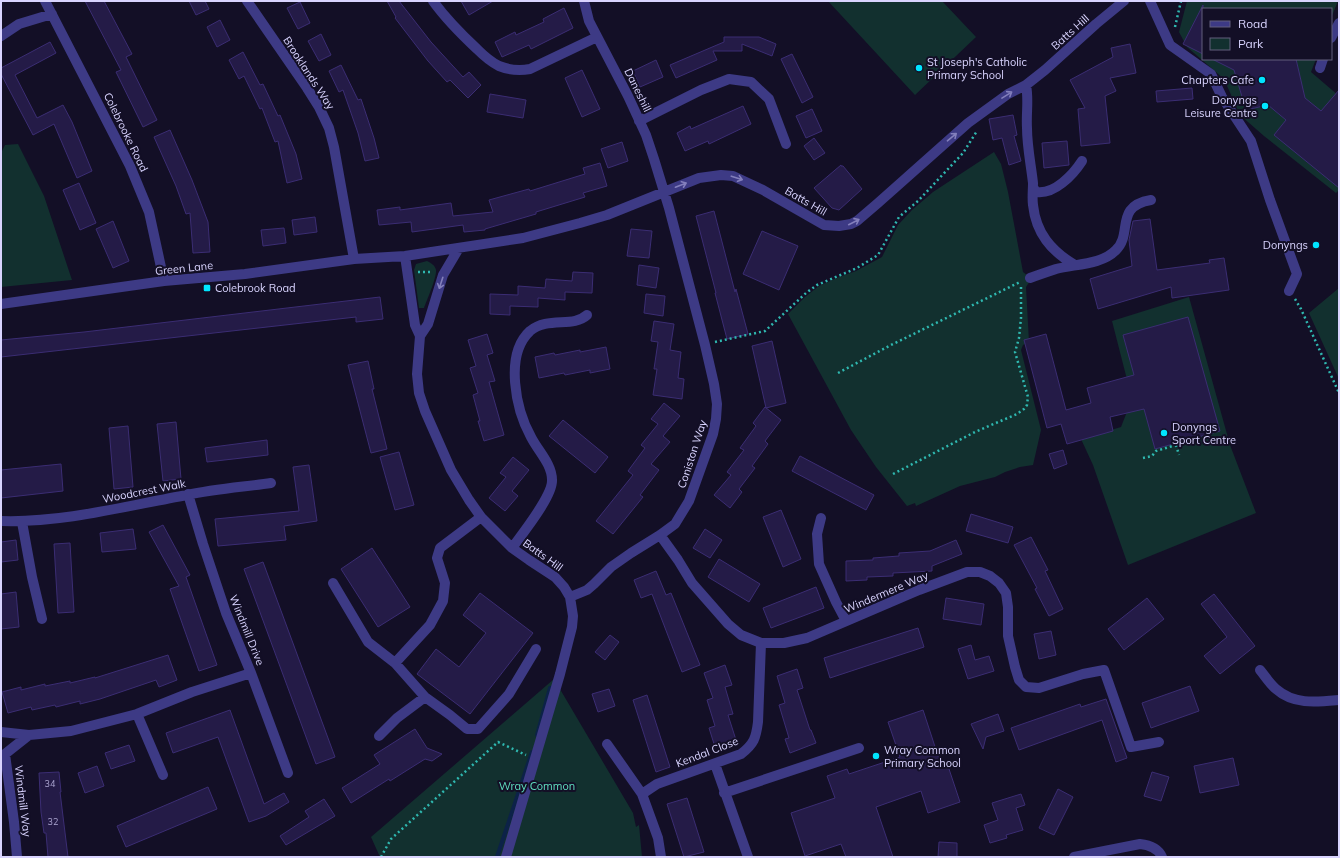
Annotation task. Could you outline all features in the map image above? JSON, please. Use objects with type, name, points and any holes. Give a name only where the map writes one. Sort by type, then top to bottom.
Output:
[{"type":"street","name":"Colebrooke Road","points":[[45,1],[130,166],[150,212],[164,281]]},
{"type":"street","name":"Brooklands Way","points":[[247,1],[307,88],[319,107],[329,128],[334,147],[354,260]]},
{"type":"street","points":[[433,1],[446,19],[490,61],[510,69],[521,71],[530,70],[597,37]]},
{"type":"street","name":"Daneshill","points":[[584,1],[589,21],[628,96],[646,135],[664,192]]},
{"type":"street","name":"Batts Hill","points":[[370,258],[405,256],[523,238],[607,215],[699,178],[721,175],[733,176],[764,190],[824,225],[839,226],[851,224],[857,221],[878,203],[968,123],[1008,94],[1026,85],[1124,1]]},
{"type":"street","points":[[1150,1],[1170,45],[1211,74],[1222,97],[1251,141],[1270,200],[1297,274],[1289,291]]},
{"type":"street","points":[[1,36],[19,24],[52,14]]},
{"type":"street","points":[[1332,36],[1339,24]]},
{"type":"street","points":[[639,121],[701,90],[729,79],[751,82],[769,99],[786,144]]},
{"type":"street","points":[[1026,85],[1028,96],[1026,128],[1033,187],[1032,203],[1035,220],[1044,238],[1052,249],[1075,265]]},
{"type":"street","points":[[1033,187],[1036,192],[1041,193],[1048,191],[1074,174],[1082,162]]},
{"type":"street","name":"Coniston Way","points":[[570,597],[587,590],[611,567],[675,524],[689,501],[713,434],[717,404],[714,384],[664,192]]},
{"type":"street","points":[[1025,280],[1054,270],[1100,259],[1115,251],[1122,244],[1126,218],[1134,206],[1151,200]]},
{"type":"street","name":"Batts Hill","points":[[420,336],[428,324],[444,275],[459,248]]},
{"type":"street","name":"Batts Hill","points":[[405,256],[415,325],[420,336],[417,374],[419,393],[425,411],[451,470],[469,500],[482,517],[512,548],[555,577],[570,597],[573,616],[572,627],[560,674],[506,857]]},
{"type":"street","name":"Green Lane","points":[[1,304],[164,281],[245,274],[370,258]]},
{"type":"street","points":[[512,548],[538,512],[550,491],[553,481],[551,469],[530,437],[522,420],[517,400],[515,382],[518,351],[523,340],[530,331],[541,324],[550,322],[576,321],[583,319],[587,315]]},
{"type":"street","name":"Woodcrest Walk","points":[[1,521],[22,522],[97,512],[188,494],[271,483]]},
{"type":"street","name":"Windmill Drive","points":[[188,494],[202,544],[226,613],[251,673],[288,773]]},
{"type":"street","points":[[395,663],[430,625],[443,601],[445,583],[437,558],[440,548],[482,517]]},
{"type":"street","points":[[821,518],[817,534],[820,564],[836,602],[846,621]]},
{"type":"street","points":[[22,522],[32,577],[42,619]]},
{"type":"street","name":"Windermere Way","points":[[660,535],[692,583],[728,624],[741,635],[761,643],[784,643],[807,638],[967,572],[980,572],[990,576],[999,583],[1006,593],[1008,607],[1008,636],[1019,680],[1026,687],[1039,688],[1083,674],[1104,670],[1131,747],[1159,742]]},
{"type":"street","points":[[334,583],[368,642],[395,663],[425,697],[467,729],[478,730],[509,694],[536,649]]},
{"type":"street","name":"Kendal Close","points":[[642,794],[657,784],[741,754],[753,743],[758,722],[761,643]]},
{"type":"street","points":[[1260,670],[1276,689],[1289,696],[1305,702],[1339,700]]},
{"type":"street","points":[[1,732],[29,735],[71,731],[137,714],[192,692],[251,673]]},
{"type":"street","points":[[379,736],[397,718],[425,697]]},
{"type":"street","points":[[137,714],[163,775]]},
{"type":"street","name":"Windmill Way","points":[[17,857],[14,822],[3,752],[29,735]]},
{"type":"street","points":[[607,744],[642,794],[658,838],[661,857]]},
{"type":"street","points":[[724,793],[859,748]]},
{"type":"street","points":[[714,764],[748,857]]},
{"type":"street","points":[[1074,857],[1140,844],[1150,845],[1160,852],[1162,857]]},
{"type":"path","points":[[1170,45],[1181,1]]},
{"type":"path","points":[[704,345],[766,331],[806,293],[817,285],[857,268],[878,255],[899,217],[918,201],[963,153],[980,127]]},
{"type":"path","points":[[416,272],[436,272]]},
{"type":"path","points":[[838,373],[897,341],[1025,280]]},
{"type":"path","points":[[893,474],[975,432],[1017,414],[1028,405],[1028,397],[1015,352],[1019,338],[1025,280]]},
{"type":"path","points":[[1289,291],[1301,309],[1339,393]]},
{"type":"path","points":[[1143,458],[1152,456],[1156,451],[1176,444],[1179,455]]},
{"type":"path","points":[[381,857],[392,839],[498,742],[534,761]]},
{"type":"green space","points":[[828,1],[942,1],[976,37],[915,95]]},
{"type":"green space","points":[[1187,1],[1338,1],[1332,16],[1332,8],[1202,8],[1202,60],[1187,47],[1179,32]]},
{"type":"green space","points":[[1202,60],[1316,60],[1311,72],[1339,96],[1339,190],[1336,193],[1240,115],[1224,79]]},
{"type":"green space","points":[[18,144],[44,196],[72,280],[1,287],[1,153],[5,145]]},
{"type":"green space","points":[[994,152],[1001,164],[1008,192],[1023,272],[1028,276],[1030,281],[1026,287],[1029,342],[1023,345],[1021,350],[1041,430],[1033,465],[1020,467],[995,477],[960,486],[916,506],[915,503],[907,506],[876,467],[851,430],[788,314],[805,297],[819,286],[856,271],[882,257],[898,225],[912,210],[933,192]]},
{"type":"green space","points":[[427,261],[435,267],[436,273],[424,308],[419,308],[414,270],[416,264]]},
{"type":"green space","points":[[1339,288],[1339,379],[1309,313]]},
{"type":"green space","name":"Donyngs Sport Centre","points":[[1189,297],[1230,445],[1256,513],[1128,565],[1093,465],[1081,439],[1121,427],[1132,399],[1112,321]]},
{"type":"green space","name":"Wray Common","points":[[554,679],[633,813],[636,827],[639,825],[642,857],[380,857],[371,837]]},
{"type":"building","points":[[85,1],[104,1],[132,54],[126,57],[157,120],[143,127],[116,72],[121,70]]},
{"type":"building","points":[[189,1],[205,1],[209,9],[196,15]]},
{"type":"building","points":[[387,1],[399,1],[431,42],[463,77],[469,72],[481,85],[468,98],[450,80],[447,82],[428,61],[395,18],[396,17]]},
{"type":"building","points":[[461,1],[493,1],[469,15]]},
{"type":"building","points":[[300,2],[310,23],[298,29],[287,8]]},
{"type":"building","points":[[1203,5],[1202,54],[1183,44]]},
{"type":"building","points":[[564,8],[573,28],[531,49],[529,45],[502,57],[495,42],[515,32],[516,35],[544,22],[543,19]]},
{"type":"building","points":[[220,20],[230,40],[217,47],[207,27]]},
{"type":"building","points":[[321,34],[331,55],[319,61],[308,41]]},
{"type":"building","points":[[724,37],[759,37],[776,44],[772,56],[742,44],[742,51],[713,51],[717,60],[676,78],[670,65],[724,42]]},
{"type":"building","points":[[50,42],[56,53],[15,75],[37,118],[63,105],[72,122],[92,171],[77,178],[54,124],[33,135],[1,74],[1,68]]},
{"type":"building","points":[[1130,44],[1136,73],[1110,78],[1116,91],[1105,96],[1110,143],[1081,146],[1078,109],[1085,108],[1070,80],[1113,57],[1111,48]]},
{"type":"building","points":[[243,52],[260,85],[263,84],[278,116],[280,115],[296,154],[302,179],[287,183],[278,141],[275,142],[262,108],[260,109],[244,76],[239,79],[229,60]]},
{"type":"building","points":[[792,54],[813,97],[802,103],[781,59]]},
{"type":"building","points":[[656,60],[663,77],[640,87],[633,71]]},
{"type":"building","name":"Donyngs Leisure Centre","points":[[1214,60],[1296,60],[1305,98],[1321,111],[1339,90],[1339,188],[1274,135],[1286,120],[1268,105],[1246,110],[1234,70]]},
{"type":"building","points":[[341,65],[358,100],[361,99],[379,158],[365,161],[358,133],[343,90],[339,92],[329,71]]},
{"type":"building","points":[[582,70],[600,109],[582,117],[565,78]]},
{"type":"building","points":[[1192,88],[1193,99],[1157,102],[1156,91]]},
{"type":"building","points":[[490,94],[526,100],[523,118],[487,112]]},
{"type":"building","points":[[743,106],[751,124],[709,144],[708,141],[685,151],[677,133],[690,126],[691,129]]},
{"type":"building","points":[[812,109],[822,131],[806,138],[796,116]]},
{"type":"building","points":[[1013,115],[1017,135],[1014,136],[1021,161],[1009,165],[1002,138],[993,140],[989,119]]},
{"type":"building","points":[[170,130],[192,180],[208,222],[210,252],[193,253],[190,213],[186,214],[176,186],[154,137]]},
{"type":"building","points":[[814,138],[825,153],[814,160],[804,146]]},
{"type":"building","points":[[1067,141],[1069,165],[1044,168],[1042,143]]},
{"type":"building","points":[[622,142],[628,161],[608,168],[601,149]]},
{"type":"building","points":[[600,163],[607,186],[583,193],[585,197],[485,230],[464,232],[463,225],[412,232],[411,222],[379,225],[377,210],[400,207],[400,210],[451,203],[453,216],[493,212],[489,200],[529,189],[530,191],[585,174],[583,168]]},
{"type":"building","points":[[841,165],[862,189],[839,210],[832,208],[814,188]]},
{"type":"building","points":[[79,183],[96,223],[80,230],[63,190]]},
{"type":"building","points":[[714,211],[735,292],[736,289],[748,334],[727,339],[696,216]]},
{"type":"building","points":[[315,217],[317,232],[294,235],[292,220]]},
{"type":"building","points":[[1150,219],[1157,270],[1210,263],[1209,260],[1224,258],[1229,290],[1172,298],[1171,287],[1098,309],[1090,279],[1132,266],[1129,240],[1133,221]]},
{"type":"building","points":[[113,221],[129,261],[113,268],[96,229]]},
{"type":"building","points":[[284,228],[286,243],[263,246],[261,230]]},
{"type":"building","points":[[631,229],[652,231],[649,258],[627,256]]},
{"type":"building","points":[[762,231],[798,246],[779,290],[743,274]]},
{"type":"building","points":[[639,265],[659,268],[656,288],[637,285]]},
{"type":"building","points":[[573,272],[593,273],[592,293],[565,292],[565,300],[538,298],[538,307],[510,306],[510,315],[490,314],[490,294],[518,295],[518,286],[545,288],[546,279],[572,281]]},
{"type":"building","points":[[646,294],[665,296],[663,316],[644,313]]},
{"type":"building","points":[[380,297],[383,319],[356,322],[356,317],[1,357],[1,340],[84,332]]},
{"type":"building","points":[[1188,317],[1220,431],[1155,449],[1144,409],[1110,417],[1113,431],[1067,444],[1061,424],[1047,428],[1024,340],[1046,334],[1066,410],[1091,403],[1087,388],[1134,375],[1123,335]]},
{"type":"building","points":[[654,321],[674,324],[670,350],[681,352],[678,378],[684,379],[682,399],[653,395],[657,369],[654,369],[658,342],[651,341]]},
{"type":"building","points":[[487,334],[493,353],[487,355],[495,381],[489,382],[504,435],[484,441],[473,395],[478,393],[470,368],[476,366],[468,340]]},
{"type":"building","points":[[772,341],[786,403],[766,408],[752,346]]},
{"type":"building","points":[[606,347],[610,369],[590,373],[590,370],[565,375],[564,373],[539,378],[535,357],[580,350],[580,352]]},
{"type":"building","points":[[368,361],[374,389],[372,389],[387,449],[371,453],[348,365]]},
{"type":"building","points":[[664,403],[680,416],[663,436],[670,442],[651,464],[659,470],[640,495],[643,497],[613,534],[596,521],[633,475],[628,471],[645,448],[641,445],[658,424],[651,419]]},
{"type":"building","points":[[765,407],[781,420],[765,441],[768,444],[752,466],[755,468],[739,489],[742,492],[730,508],[714,495],[731,475],[727,472],[744,450],[740,448],[756,426],[753,423]]},
{"type":"building","points":[[563,420],[608,457],[595,473],[549,436]]},
{"type":"building","points":[[176,422],[181,479],[163,481],[157,424]]},
{"type":"building","points":[[128,426],[133,487],[114,489],[109,428]]},
{"type":"building","points":[[267,440],[268,455],[207,462],[205,448]]},
{"type":"building","points":[[1063,450],[1067,464],[1054,469],[1049,454]]},
{"type":"building","points":[[399,452],[414,505],[395,510],[380,457]]},
{"type":"building","points":[[800,456],[874,495],[866,510],[792,471]]},
{"type":"building","points":[[513,457],[529,470],[512,491],[518,496],[505,511],[489,498],[506,477],[500,473]]},
{"type":"building","points":[[61,464],[63,491],[1,498],[1,470]]},
{"type":"building","points":[[309,465],[317,521],[284,526],[286,540],[218,546],[215,519],[299,511],[293,467]]},
{"type":"building","points":[[781,510],[801,559],[783,567],[763,517]]},
{"type":"building","points":[[971,514],[1013,527],[1008,543],[966,531]]},
{"type":"building","points":[[163,525],[190,575],[186,577],[217,665],[199,671],[170,589],[179,586],[149,532]]},
{"type":"building","points":[[133,529],[136,549],[102,552],[100,533]]},
{"type":"building","points":[[705,529],[722,540],[710,558],[693,548]]},
{"type":"building","points":[[1031,537],[1048,570],[1045,571],[1063,609],[1049,616],[1035,589],[1037,588],[1014,545]]},
{"type":"building","points":[[16,540],[18,560],[1,562],[1,542]]},
{"type":"building","points":[[956,540],[962,554],[932,566],[932,571],[893,573],[893,576],[867,577],[867,580],[846,581],[846,561],[873,560],[873,558],[899,556],[899,553],[930,551]]},
{"type":"building","points":[[70,543],[74,612],[58,613],[54,544]]},
{"type":"building","points":[[372,548],[410,607],[378,627],[341,569]]},
{"type":"building","points":[[719,559],[760,584],[749,602],[708,577]]},
{"type":"building","points":[[263,562],[335,757],[316,764],[244,569]]},
{"type":"building","points":[[656,571],[666,595],[671,593],[700,665],[682,672],[652,594],[641,598],[634,580]]},
{"type":"building","points":[[816,587],[824,608],[771,628],[763,608]]},
{"type":"building","points":[[16,592],[19,627],[1,629],[1,594]]},
{"type":"building","points":[[480,593],[533,633],[470,714],[417,674],[436,649],[459,667],[486,633],[463,615]]},
{"type":"building","points":[[1214,594],[1255,646],[1220,674],[1204,656],[1227,637],[1201,604]]},
{"type":"building","points":[[946,598],[984,604],[981,625],[943,619]]},
{"type":"building","points":[[1147,598],[1164,619],[1124,650],[1108,629]]},
{"type":"building","points":[[918,628],[924,647],[830,678],[824,658]]},
{"type":"building","points":[[1051,631],[1056,655],[1039,659],[1034,634]]},
{"type":"building","points":[[610,635],[619,642],[605,660],[595,652]]},
{"type":"building","points":[[971,645],[975,660],[989,656],[994,671],[968,679],[958,649]]},
{"type":"building","points":[[168,655],[177,680],[159,687],[156,680],[100,699],[80,704],[80,701],[56,707],[55,705],[32,710],[31,707],[8,713],[2,692],[21,687],[21,690],[45,684],[45,686],[95,678]]},
{"type":"building","points":[[725,665],[732,685],[725,687],[733,714],[728,715],[736,740],[715,747],[709,728],[715,726],[707,700],[713,698],[704,673]]},
{"type":"building","points":[[797,669],[803,688],[797,690],[810,730],[816,743],[790,753],[785,739],[789,738],[779,705],[785,703],[777,676]]},
{"type":"building","points":[[1190,686],[1199,711],[1151,728],[1142,703]]},
{"type":"building","points":[[609,689],[615,706],[598,712],[592,694]]},
{"type":"building","points":[[647,695],[670,767],[656,772],[633,700]]},
{"type":"building","points":[[1106,699],[1127,758],[1116,762],[1102,720],[1019,750],[1011,728],[1080,704],[1081,707]]},
{"type":"building","points":[[230,710],[264,804],[284,793],[289,802],[266,816],[249,822],[218,737],[173,753],[166,733]]},
{"type":"building","points":[[923,710],[941,765],[947,763],[960,802],[928,813],[921,791],[876,807],[893,857],[846,857],[841,844],[805,856],[791,813],[835,798],[827,776],[847,769],[849,774],[900,757],[888,722]]},
{"type":"building","points":[[998,714],[1004,731],[986,737],[983,749],[971,724]]},
{"type":"building","points":[[415,729],[427,748],[442,754],[432,761],[425,759],[390,781],[389,779],[351,803],[342,788],[380,764],[374,755]]},
{"type":"building","points":[[129,745],[135,761],[111,769],[105,753]]},
{"type":"building","points":[[1233,758],[1239,785],[1200,793],[1194,766]]},
{"type":"building","points":[[97,766],[104,786],[85,793],[78,773]]},
{"type":"building","points":[[59,772],[68,857],[48,857],[46,833],[44,833],[41,812],[39,773]]},
{"type":"building","points":[[1152,772],[1169,777],[1161,801],[1144,796]]},
{"type":"building","points":[[208,787],[217,809],[126,847],[117,826]]},
{"type":"building","points":[[1058,789],[1073,797],[1054,835],[1039,828]]},
{"type":"building","points":[[1021,794],[1025,805],[1016,808],[1023,830],[1006,835],[1007,838],[990,843],[984,825],[998,820],[992,803]]},
{"type":"building","points":[[687,798],[704,852],[684,857],[667,804]]},
{"type":"building","points":[[324,799],[335,816],[286,845],[280,836],[309,817],[305,811]]},
{"type":"building","points":[[939,842],[957,843],[957,857],[938,857]]},
{"type":"waterway","points":[[537,735],[550,688]]},
{"type":"waterway","points":[[497,857],[532,752]]},
{"type":"place","name":"St Joseph's Catholic Primary School","points":[[919,68]]},
{"type":"place","name":"Chapters Cafe","points":[[1262,80]]},
{"type":"place","name":"Donyngs Leisure Centre","points":[[1265,106]]},
{"type":"place","name":"Donyngs","points":[[1316,245]]},
{"type":"place","name":"Colebrook Road","points":[[207,288]]},
{"type":"place","name":"Donyngs Sport Centre","points":[[1164,433]]},
{"type":"place","name":"Wray Common Primary School","points":[[876,756]]}]
